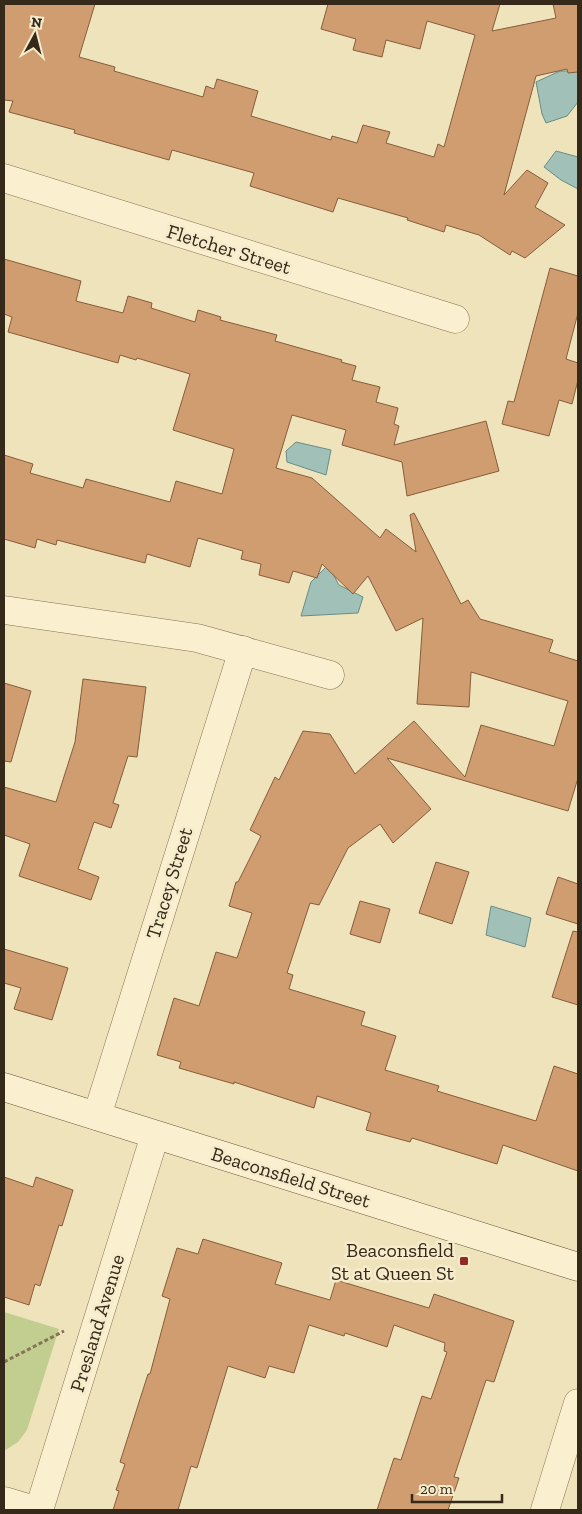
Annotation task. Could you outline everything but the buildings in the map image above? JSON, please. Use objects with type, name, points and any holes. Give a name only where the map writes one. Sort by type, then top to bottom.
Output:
[{"type":"street","name":"Fletcher Street","points":[[4,178],[455,319]]},
{"type":"street","points":[[4,610],[171,634],[243,650],[330,675]]},
{"type":"street","name":"Tracey Street","points":[[97,1116],[243,650]]},
{"type":"street","name":"Beaconsfield Street","points":[[4,1087],[578,1267]]},
{"type":"street","name":"Presland Avenue","points":[[39,1510],[155,1135]]},
{"type":"street","points":[[545,1510],[578,1403]]},
{"type":"street","points":[[4,1501],[34,1510]]},
{"type":"path","points":[[4,1362],[65,1330],[68,1324]]},
{"type":"green space","points":[[4,1312],[59,1329],[27,1430],[18,1442],[4,1451]]},
{"type":"water","points":[[560,71],[578,71],[578,102],[567,116],[546,123],[542,114],[536,82]]},
{"type":"water","points":[[556,151],[578,157],[578,189],[561,180],[544,167]]},
{"type":"water","points":[[296,442],[331,450],[326,475],[287,462],[286,451]]},
{"type":"water","points":[[328,565],[339,585],[363,597],[358,613],[301,616],[311,582]]},
{"type":"water","points":[[491,906],[531,918],[525,947],[486,935]]},
{"type":"place","name":"Beaconsfield St at Queen St","points":[[464,1261]]}]
